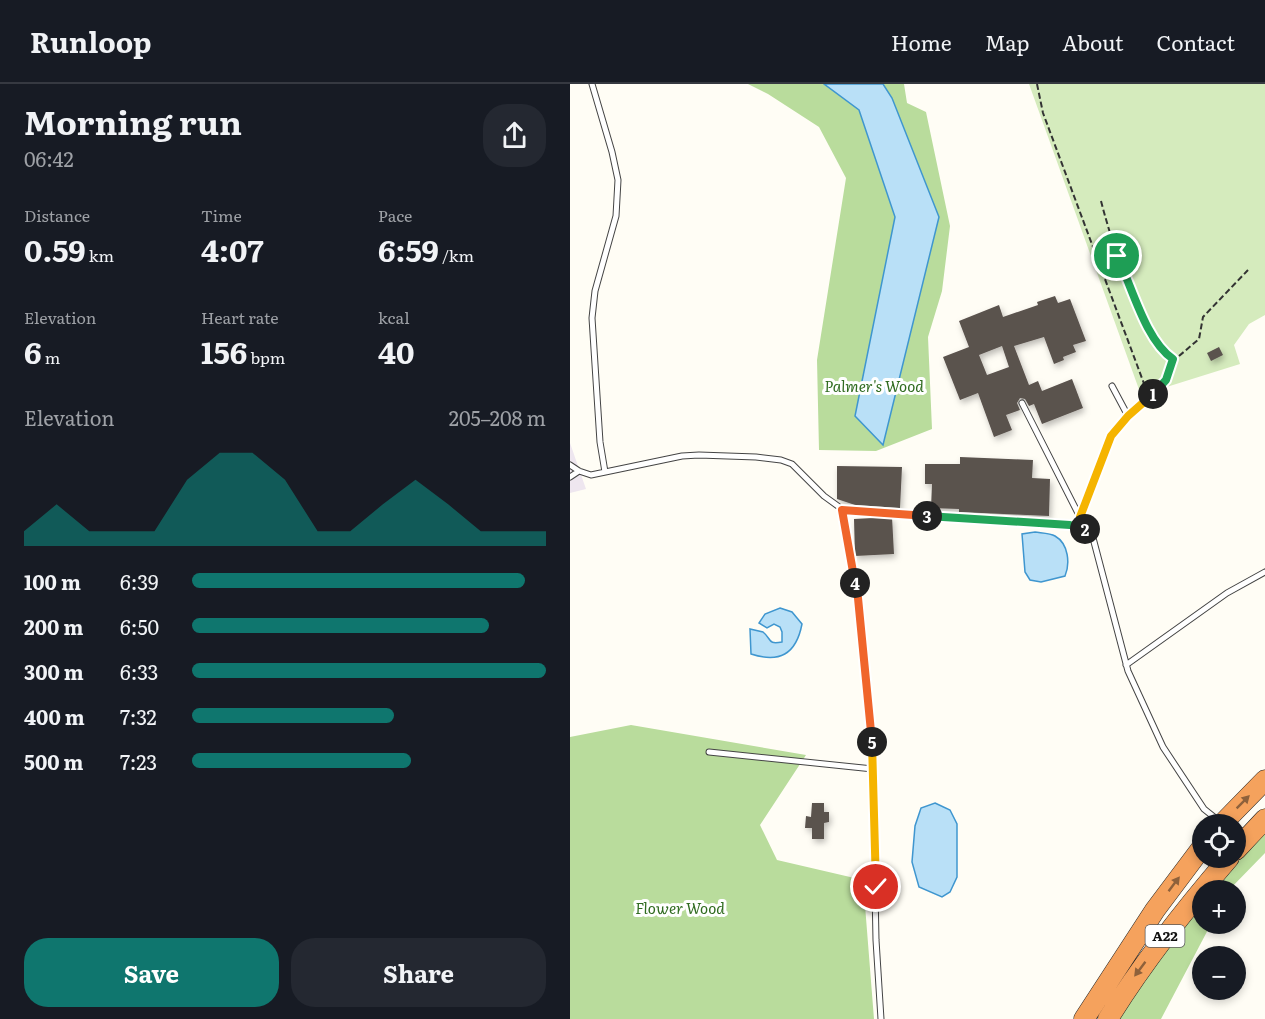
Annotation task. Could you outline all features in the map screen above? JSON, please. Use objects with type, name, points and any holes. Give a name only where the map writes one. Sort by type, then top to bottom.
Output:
[{"type":"highway","points":[[1240,814],[1265,780]]},
{"type":"highway","points":[[1246,823],[1265,819]]},
{"type":"highway","name":"A22","points":[[1084,1019],[1155,910],[1192,861]]},
{"type":"highway","name":"A22","points":[[1108,1019],[1131,982],[1188,906],[1220,868]]},
{"type":"lane","points":[[592,84],[618,180],[616,216],[595,291],[592,318],[600,442],[605,472]]},
{"type":"lane","points":[[1080,517],[1111,436],[1128,416],[1166,380],[1173,359]]},
{"type":"lane","points":[[1112,386],[1128,416]]},
{"type":"lane","points":[[1022,403],[1086,529],[1093,538],[1126,665],[1163,747],[1204,809],[1212,814]]},
{"type":"lane","points":[[570,465],[591,475],[699,454],[781,460],[792,464],[824,496],[842,510],[1070,525],[1086,529]]},
{"type":"lane","points":[[570,477],[579,471]]},
{"type":"lane","points":[[842,510],[858,598],[872,735],[876,940],[881,1019]]},
{"type":"lane","points":[[1126,665],[1227,593],[1265,572]]},
{"type":"lane","points":[[709,752],[873,769]]},
{"type":"path","points":[[1037,84],[1043,113],[1150,397]]},
{"type":"path","points":[[1101,201],[1117,256],[1146,322],[1167,355],[1173,359],[1199,339],[1203,317],[1248,270]]},
{"type":"shaded area","points":[[570,443],[586,489],[570,493]]},
{"type":"green space","name":"Palmer's Wood","points":[[748,84],[904,84],[907,103],[926,112],[950,226],[942,291],[928,337],[932,429],[876,451],[819,450],[817,360],[846,178],[819,127],[768,94]]},
{"type":"green space","points":[[1029,84],[1265,84],[1265,315],[1249,324],[1234,345],[1240,364],[1141,395]]},
{"type":"green space","name":"Flower Wood","points":[[631,725],[806,755],[760,825],[777,860],[863,880],[874,1019],[570,1019],[570,737]]},
{"type":"green space","points":[[1265,831],[1265,853],[1239,880],[1222,880],[1232,868],[1246,868],[1246,853]]},
{"type":"green space","points":[[1192,917],[1192,934],[1206,934],[1199,946],[1192,946],[1192,960],[1161,1019],[1118,1019],[1133,995]]},
{"type":"water","points":[[824,84],[883,84],[892,98],[939,217],[883,445],[855,416],[895,217],[859,110]]},
{"type":"water","points":[[1035,532],[1053,535],[1063,544],[1068,560],[1065,576],[1041,582],[1030,580],[1025,572],[1022,534]]},
{"type":"water","points":[[780,608],[792,612],[802,624],[795,643],[785,654],[778,657],[761,657],[751,654],[750,629],[763,632],[772,642],[782,642],[780,627],[774,624],[767,628],[759,623],[765,614]]},
{"type":"water","points":[[935,803],[950,810],[957,824],[957,877],[950,892],[942,897],[919,887],[912,862],[915,826],[921,808]]},
{"type":"building","points":[[1055,296],[1058,303],[1070,299],[1086,341],[1073,345],[1076,352],[1063,357],[1064,360],[1054,364],[1044,337],[1014,346],[1029,385],[1038,381],[1042,391],[1072,379],[1083,408],[1042,424],[1034,404],[1029,406],[1025,399],[1020,398],[1017,403],[1020,410],[1006,415],[1012,430],[994,437],[978,393],[960,400],[943,357],[969,347],[959,321],[999,305],[1003,317],[1038,305],[1037,302]],"holes":[[[1002,346],[1009,367],[987,375],[979,355]]]},
{"type":"building","points":[[1219,347],[1223,355],[1211,361],[1207,353]]},
{"type":"building","points":[[960,457],[1033,460],[1032,478],[1050,479],[1049,516],[959,512],[959,509],[931,508],[932,484],[925,484],[925,464],[960,464]]},
{"type":"building","points":[[837,466],[902,467],[900,508],[855,505],[837,499]]},
{"type":"building","points":[[892,517],[894,554],[855,556],[854,519]]},
{"type":"building","points":[[812,803],[824,803],[824,812],[829,812],[829,822],[824,823],[824,839],[812,839],[812,828],[805,828],[806,816],[811,817]]},
{"type":"route","points":[[876,887],[872,735],[858,598],[842,510],[1070,525],[1086,529],[1080,517],[1111,436],[1128,416],[1166,380],[1173,359],[1167,355],[1149,329],[1117,256]]}]
